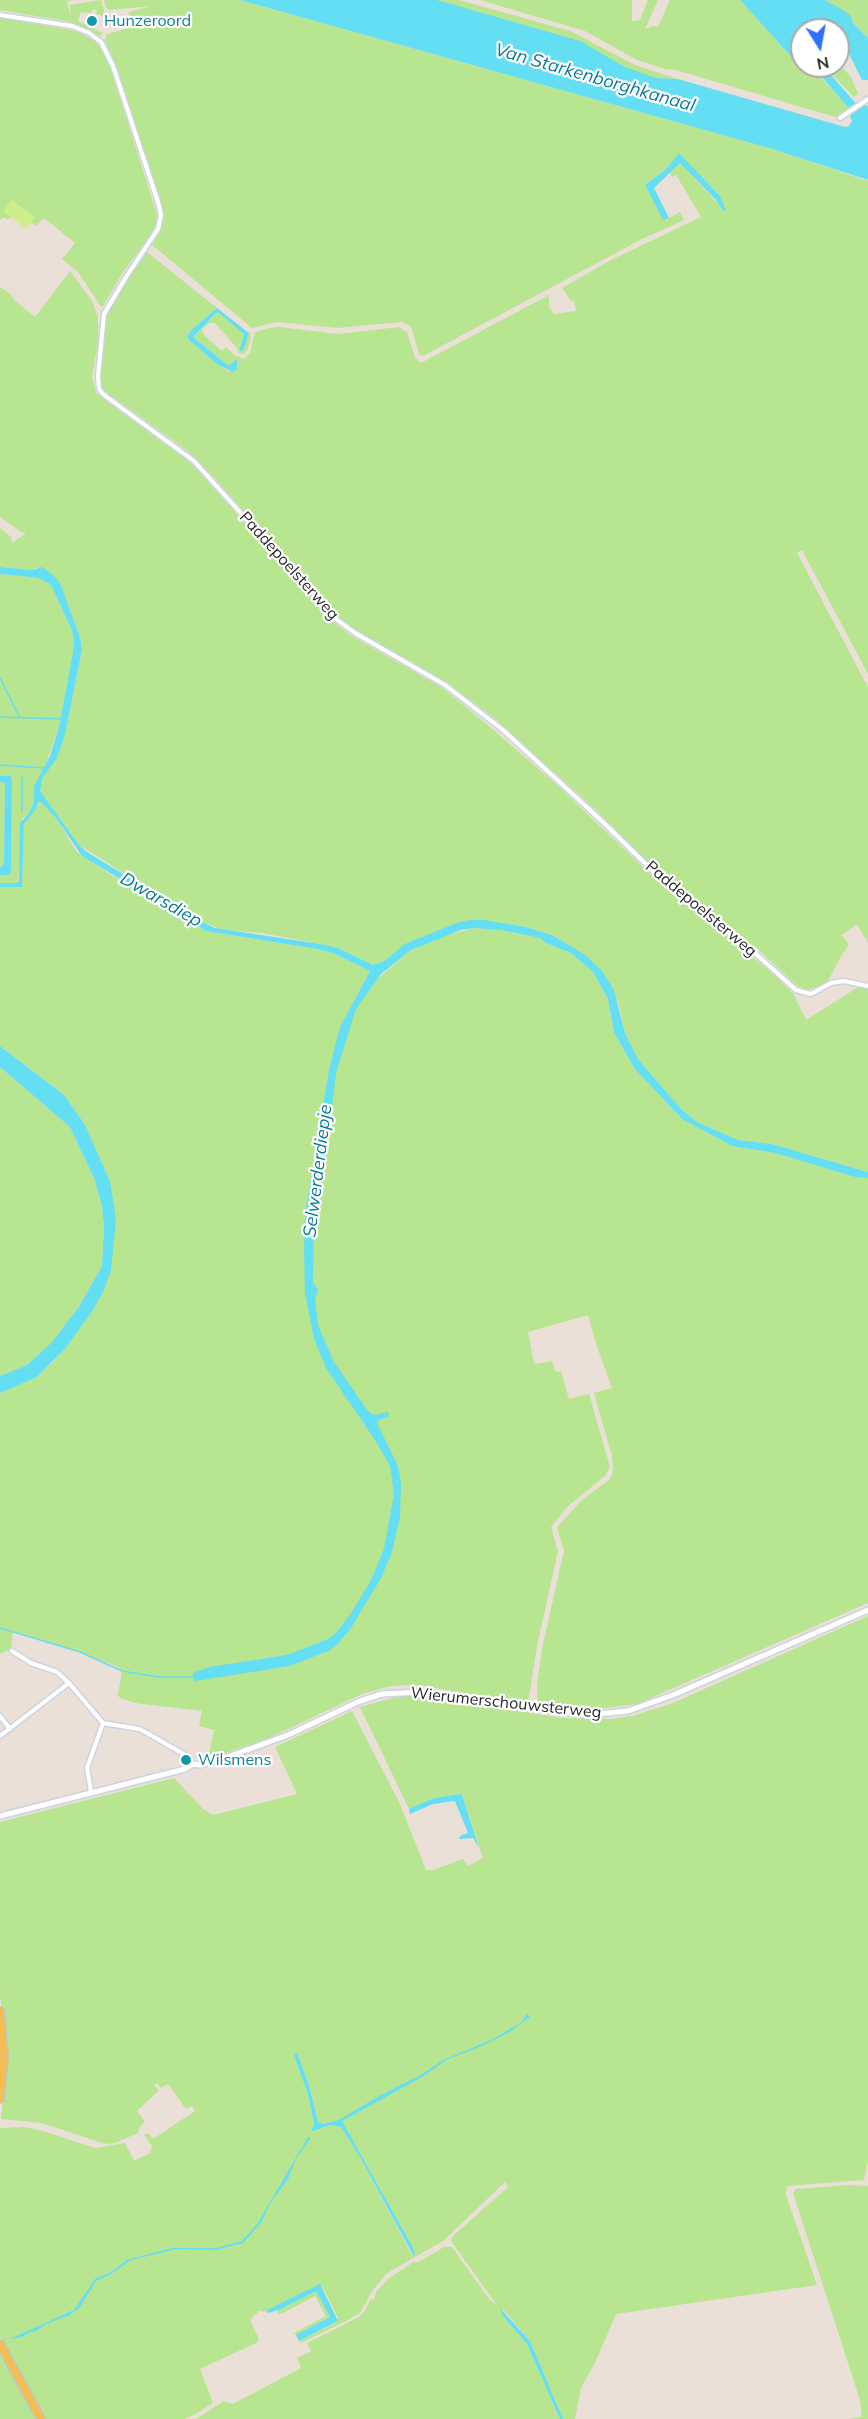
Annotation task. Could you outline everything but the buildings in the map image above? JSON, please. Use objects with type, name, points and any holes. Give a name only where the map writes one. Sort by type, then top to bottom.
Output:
[{"type":"main road","points":[[0,2011],[4,2056],[0,2099]]},
{"type":"main road","points":[[0,2344],[41,2419]]},
{"type":"street","name":"Paddepoelsterweg","points":[[0,15],[72,26],[89,33],[101,42],[113,66],[158,202],[161,215],[158,229],[104,314],[98,376],[99,389],[104,395],[194,461],[336,620],[445,685],[503,730],[666,884],[756,954],[796,990],[810,994],[831,983],[844,981],[868,986]]},
{"type":"street","points":[[840,118],[868,99]]},
{"type":"street","name":"Wierumerschouwsterweg","points":[[0,1816],[91,1791],[185,1769],[193,1764],[208,1763],[267,1743],[366,1698],[399,1692],[427,1692],[493,1704],[577,1714],[598,1715],[628,1711],[673,1695],[868,1610]]},
{"type":"street","points":[[12,1650],[31,1663],[57,1672],[103,1723],[139,1729],[187,1756],[193,1764]]},
{"type":"street","points":[[0,1736],[69,1683]]},
{"type":"street","points":[[0,1716],[10,1730]]},
{"type":"street","points":[[91,1791],[87,1768],[103,1723]]},
{"type":"green space","points":[[0,0],[75,0],[67,1],[71,17],[70,5],[101,0],[106,17],[96,14],[97,11],[93,9],[91,13],[81,12],[78,21],[103,33],[99,37],[67,21],[0,10]]},
{"type":"green space","points":[[104,0],[240,0],[769,148],[868,181],[868,674],[802,550],[797,553],[868,687],[868,943],[857,924],[842,935],[849,945],[827,983],[808,990],[796,985],[760,951],[660,874],[597,811],[493,717],[446,682],[345,624],[189,452],[103,390],[100,385],[107,314],[123,285],[147,252],[217,308],[191,330],[187,338],[229,372],[235,361],[229,366],[193,337],[216,313],[221,314],[244,334],[240,348],[250,332],[251,339],[247,350],[244,354],[239,354],[237,348],[215,323],[209,323],[202,330],[205,336],[222,351],[226,347],[234,355],[244,359],[250,353],[255,332],[269,328],[279,327],[338,334],[399,327],[407,332],[415,358],[421,363],[549,295],[549,307],[554,314],[576,311],[574,301],[571,301],[562,288],[611,260],[701,217],[676,175],[672,177],[670,173],[680,163],[725,211],[720,196],[679,154],[665,170],[645,185],[666,220],[680,212],[684,220],[640,240],[423,356],[419,354],[411,326],[402,322],[337,328],[277,322],[252,328],[152,245],[162,228],[163,212],[111,53],[104,41],[107,34],[132,27],[129,12],[151,6],[109,10]]},
{"type":"green space","points":[[437,0],[459,0],[570,31],[635,65],[678,79],[656,78],[636,72]]},
{"type":"green space","points":[[480,0],[632,0],[632,21],[640,20],[648,0],[658,0],[645,29],[658,27],[670,0],[740,0],[790,56],[790,78],[821,78],[850,108],[839,117],[835,117],[676,70],[665,69],[637,60],[585,31]]},
{"type":"green space","points":[[826,0],[868,0],[868,38],[850,18]]},
{"type":"green space","points":[[0,17],[77,31],[98,43],[107,57],[157,215],[157,223],[123,272],[102,308],[78,272],[62,259],[75,243],[44,218],[36,226],[31,222],[35,218],[4,211],[11,217],[7,220],[7,218],[2,218],[0,221]]},
{"type":"green space","points":[[850,76],[858,94],[854,97],[836,78],[850,78]]},
{"type":"green space","points":[[12,200],[35,217],[26,229],[3,211]]},
{"type":"green space","points":[[70,271],[92,301],[98,318],[98,342],[92,377],[96,393],[192,464],[332,621],[350,635],[441,687],[483,721],[556,784],[668,891],[771,972],[793,993],[806,1020],[860,986],[868,989],[868,1172],[772,1144],[738,1140],[697,1122],[681,1109],[638,1059],[625,1033],[618,1001],[584,954],[552,935],[526,927],[485,920],[456,923],[406,944],[383,962],[373,965],[338,948],[262,933],[224,930],[200,921],[79,845],[40,791],[43,777],[65,735],[82,650],[80,637],[60,584],[37,567],[32,570],[0,567],[0,528],[11,537],[12,543],[26,533],[0,517],[0,287],[11,294],[14,300],[35,317]]},
{"type":"green space","points":[[0,574],[39,578],[51,585],[74,639],[59,727],[42,774],[34,786],[34,802],[29,813],[22,819],[18,883],[0,883],[0,875],[6,875],[11,870],[12,795],[11,777],[0,776]]},
{"type":"green space","points":[[0,782],[5,783],[4,864],[0,867]]},
{"type":"green space","points":[[38,802],[42,802],[56,818],[77,852],[111,875],[206,931],[317,949],[333,953],[370,971],[341,1026],[368,982],[376,980],[411,950],[441,937],[474,928],[501,930],[540,938],[546,943],[571,953],[593,972],[608,999],[614,1033],[635,1069],[682,1119],[732,1146],[775,1153],[855,1177],[868,1178],[868,1603],[637,1704],[599,1709],[538,1704],[537,1685],[542,1649],[564,1551],[557,1527],[581,1501],[610,1479],[613,1471],[612,1456],[594,1393],[612,1388],[588,1315],[528,1332],[534,1364],[552,1361],[556,1372],[561,1371],[569,1399],[589,1394],[610,1467],[606,1475],[567,1507],[551,1527],[558,1551],[537,1646],[528,1703],[416,1685],[391,1686],[362,1694],[269,1738],[208,1759],[214,1730],[199,1726],[202,1711],[135,1703],[120,1698],[118,1695],[122,1671],[118,1667],[80,1652],[13,1632],[11,1649],[0,1654],[0,1393],[37,1377],[53,1362],[64,1350],[104,1290],[110,1181],[84,1123],[64,1095],[0,1046],[0,887],[22,886],[24,824],[36,809]]},
{"type":"green space","points":[[0,1067],[70,1127],[94,1178],[102,1206],[104,1228],[102,1266],[78,1308],[52,1342],[27,1365],[0,1376]]},
{"type":"green space","points":[[868,1616],[868,2161],[864,2180],[787,2186],[786,2195],[817,2285],[616,2314],[595,2363],[581,2388],[575,2419],[563,2419],[530,2341],[503,2309],[502,2315],[527,2344],[560,2419],[196,2419],[224,2401],[233,2404],[301,2368],[297,2358],[311,2351],[307,2343],[359,2317],[388,2279],[415,2261],[415,2263],[422,2260],[444,2247],[452,2247],[489,2299],[497,2305],[451,2241],[453,2236],[508,2187],[505,2182],[443,2241],[387,2273],[372,2291],[360,2313],[350,2319],[301,2343],[299,2341],[336,2323],[338,2318],[322,2286],[267,2310],[268,2312],[259,2311],[250,2320],[258,2342],[200,2369],[213,2403],[194,2415],[184,2419],[46,2419],[0,2337],[0,2128],[24,2127],[43,2131],[95,2148],[125,2143],[134,2161],[150,2153],[152,2146],[144,2135],[148,2133],[153,2139],[195,2111],[192,2106],[186,2109],[168,2084],[161,2088],[157,2083],[154,2086],[159,2090],[137,2111],[145,2122],[140,2126],[138,2133],[115,2143],[105,2144],[42,2123],[1,2119],[8,2043],[0,1997],[0,1822],[174,1778],[203,1809],[213,1815],[297,1794],[275,1747],[352,1711],[400,1804],[426,1870],[433,1870],[463,1859],[468,1866],[483,1858],[463,1798],[460,1794],[434,1798],[409,1809],[360,1707],[399,1696],[420,1696],[563,1718],[610,1719],[632,1716],[673,1703]],"holes":[[[296,2054],[309,2084],[318,2122],[321,2124],[342,2121],[411,2244],[415,2253],[412,2255],[360,2157],[341,2127],[330,2125],[312,2132],[314,2123],[306,2085],[294,2055]]]},
{"type":"green space","points":[[848,2185],[868,2186],[868,2419],[849,2419],[862,2417],[860,2400],[793,2193],[796,2189]]},
{"type":"green space","points":[[316,2291],[330,2317],[296,2335],[294,2333],[326,2316],[315,2296],[283,2313],[278,2314],[277,2311]]},
{"type":"green space","points":[[0,2350],[25,2397],[38,2419],[0,2419]]},
{"type":"water","name":"Van Starkenborghkanaal","points":[[240,0],[437,0],[580,41],[625,67],[656,78],[678,79],[845,127],[849,126],[852,121],[850,116],[855,111],[847,106],[823,78],[834,78],[859,107],[865,104],[868,107],[868,180],[769,148]]},
{"type":"water","points":[[740,0],[825,0],[841,9],[851,16],[852,22],[868,38],[868,80],[862,80],[850,56],[850,18],[790,18],[790,56]]},
{"type":"water","points":[[679,153],[720,196],[726,211],[723,211],[716,200],[680,163],[654,188],[669,218],[663,220],[645,185],[665,170]]},
{"type":"water","points":[[217,308],[249,333],[243,350],[240,351],[244,334],[219,313],[216,313],[193,337],[229,366],[237,359],[237,369],[233,372],[217,364],[187,338],[191,330]]},
{"type":"water","name":"Dwarsdiep","points":[[0,567],[32,570],[42,567],[51,573],[60,583],[80,637],[82,650],[65,735],[57,758],[43,777],[40,791],[79,845],[87,852],[215,928],[338,948],[373,965],[383,962],[405,944],[469,920],[485,920],[526,927],[552,935],[584,954],[602,971],[614,990],[625,1033],[638,1059],[681,1109],[697,1122],[738,1140],[772,1144],[868,1172],[868,1178],[855,1177],[775,1153],[732,1146],[682,1119],[635,1069],[614,1033],[608,999],[593,972],[571,953],[546,943],[540,938],[501,930],[474,928],[461,930],[411,950],[381,974],[356,1009],[336,1073],[329,1134],[314,1213],[313,1283],[318,1290],[315,1298],[318,1325],[334,1362],[368,1411],[373,1415],[388,1412],[389,1416],[377,1423],[398,1466],[401,1483],[400,1517],[392,1552],[381,1578],[351,1628],[337,1645],[328,1651],[290,1666],[195,1681],[193,1679],[193,1673],[209,1667],[287,1655],[328,1639],[336,1633],[350,1615],[371,1580],[384,1549],[394,1494],[390,1466],[326,1368],[314,1339],[305,1293],[306,1209],[329,1070],[340,1027],[370,971],[333,953],[317,949],[206,931],[82,856],[56,818],[41,802],[38,802],[36,809],[24,824],[22,887],[0,887],[0,883],[18,883],[19,880],[20,823],[29,813],[34,802],[34,786],[50,756],[59,727],[74,639],[51,585],[39,578],[0,574]]},
{"type":"water","points":[[0,776],[11,776],[12,781],[11,870],[10,874],[6,875],[0,875],[0,867],[4,864],[5,783],[0,782]]},
{"type":"water","points":[[0,1046],[64,1095],[84,1123],[110,1181],[116,1219],[111,1270],[104,1290],[91,1313],[64,1350],[37,1377],[0,1393],[0,1376],[27,1365],[52,1342],[78,1308],[102,1266],[104,1228],[102,1206],[94,1178],[70,1127],[0,1067]]},
{"type":"water","points":[[460,1794],[479,1848],[473,1838],[459,1839],[460,1836],[468,1833],[455,1801],[433,1804],[410,1814],[409,1809],[434,1798]]},
{"type":"water","points":[[527,2014],[530,2017],[511,2031],[482,2046],[448,2059],[422,2077],[342,2121],[411,2244],[415,2253],[413,2255],[360,2157],[341,2127],[330,2125],[311,2132],[314,2123],[308,2094],[294,2055],[297,2053],[309,2085],[318,2122],[323,2124],[339,2120],[421,2075],[443,2060],[491,2040],[522,2022]]},
{"type":"water","points":[[308,2137],[311,2137],[295,2161],[288,2179],[270,2204],[261,2223],[243,2243],[215,2250],[177,2249],[131,2260],[111,2274],[96,2281],[80,2307],[70,2315],[46,2324],[22,2337],[10,2339],[74,2310],[95,2279],[111,2272],[127,2260],[172,2248],[216,2248],[242,2241],[258,2223]]},
{"type":"water","points":[[320,2284],[338,2321],[299,2341],[296,2335],[330,2317],[316,2291],[279,2310],[268,2313],[267,2310]]},
{"type":"water","points":[[501,2309],[530,2341],[563,2419],[560,2419],[527,2344],[502,2315]]},
{"type":"waterway","points":[[0,678],[19,716]]},
{"type":"waterway","points":[[0,717],[61,719]]},
{"type":"waterway","points":[[0,765],[44,768]]},
{"type":"waterway","points":[[22,776],[22,811]]},
{"type":"waterway","name":"Selwerderdiepje","points":[[0,1628],[80,1652],[122,1671],[158,1677],[194,1677]]},
{"type":"place","name":"Hunzeroord","points":[[92,21]]},
{"type":"place","name":"Wilsmens","points":[[186,1760]]}]
